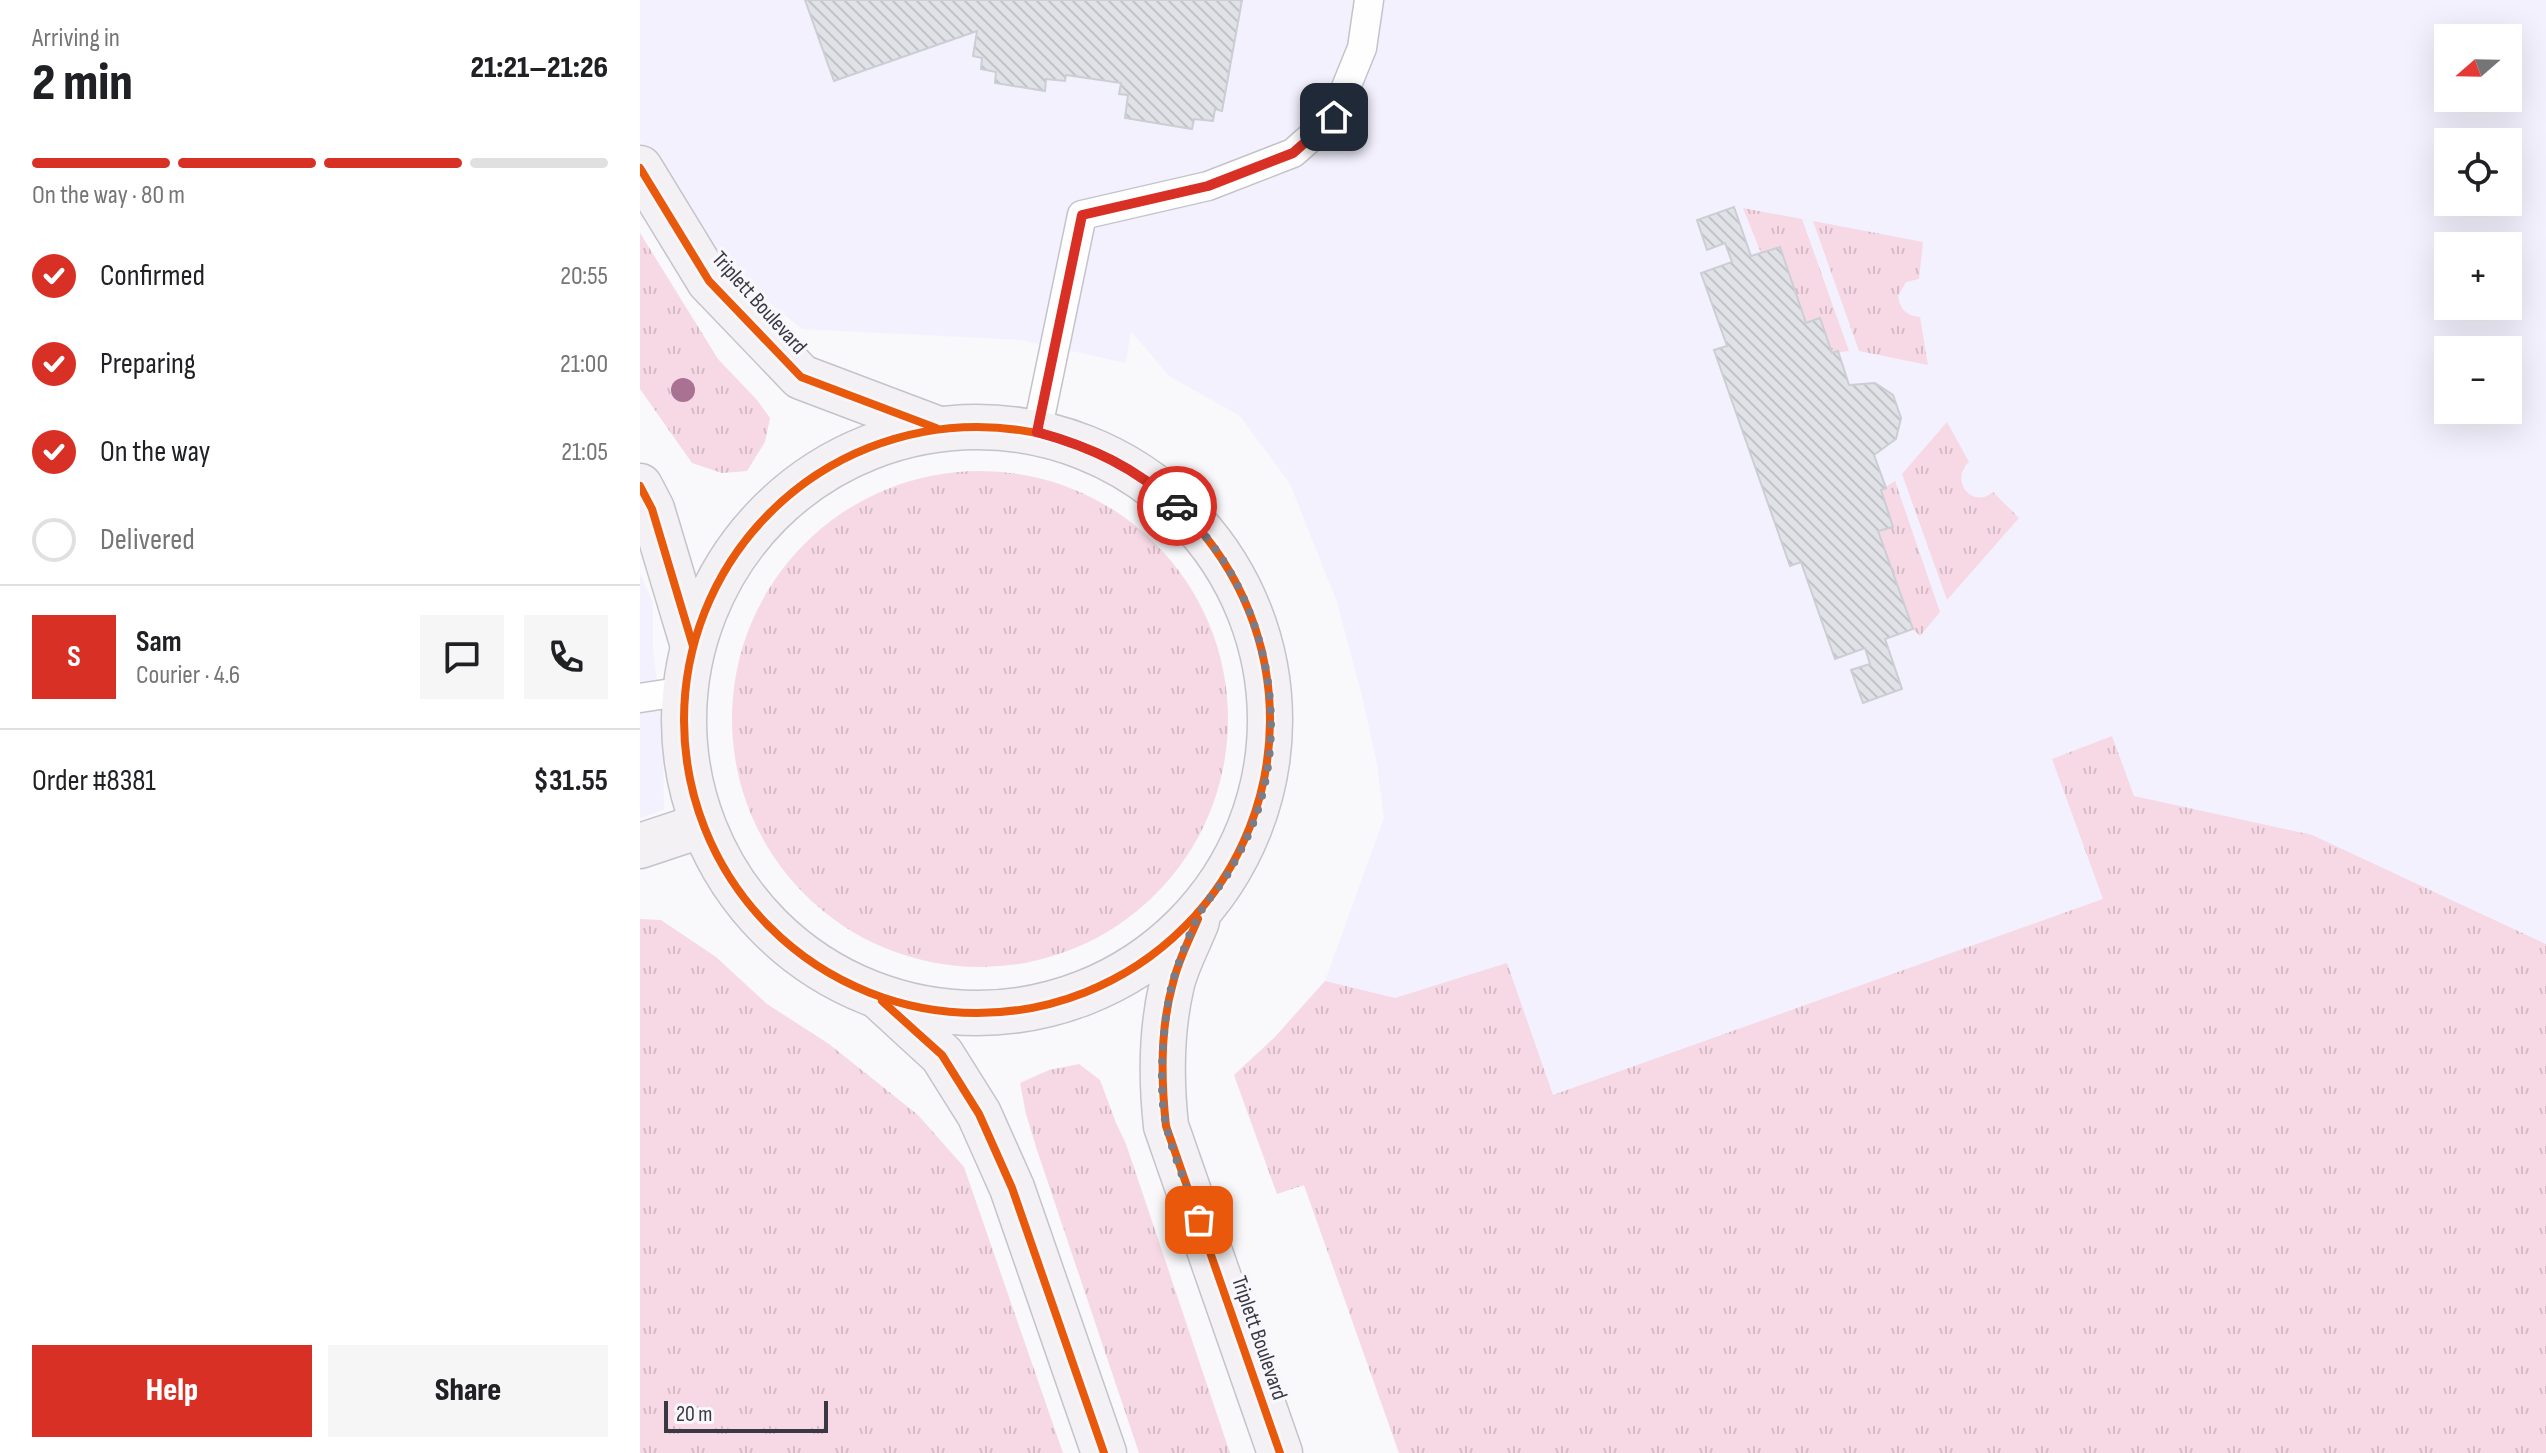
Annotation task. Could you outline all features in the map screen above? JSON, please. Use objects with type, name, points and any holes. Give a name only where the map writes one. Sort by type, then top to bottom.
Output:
[{"type":"main road","name":"Triplett Boulevard","points":[[640,168],[709,281],[801,377],[936,428]]},
{"type":"main road","points":[[986,426],[1037,432],[1079,444],[1118,462],[1154,485],[1187,514],[1215,548],[1238,585],[1255,625],[1266,667],[1271,711],[1261,797],[1247,838],[1226,876],[1201,911],[1170,943],[1134,969],[1094,990],[1053,1004],[1009,1013],[965,1014],[921,1009],[878,997],[816,965],[772,930],[744,898],[720,863],[703,825],[691,781],[684,736],[685,691],[693,646],[709,599],[733,556],[773,509],[800,484],[842,458],[888,439],[936,428],[986,426]]},
{"type":"main road","points":[[640,486],[652,509],[652,552],[693,646]]},
{"type":"main road","points":[[640,846],[703,825]]},
{"type":"main road","name":"Triplett Boulevard","points":[[1201,911],[1173,983],[1165,1031],[1163,1088],[1166,1126],[1280,1453]]},
{"type":"main road","points":[[878,997],[942,1055],[979,1114],[1012,1188],[1104,1453]]},
{"type":"lane","points":[[1037,432],[1082,215],[1208,186],[1293,153],[1334,117],[1362,48],[1369,0]]},
{"type":"lane","points":[[640,698],[685,691]]},
{"type":"shaded area","points":[[640,0],[2546,0],[2546,1453],[1399,1453],[1304,1185],[1277,1194],[1234,1075],[1274,1038],[1325,981],[1384,818],[1377,764],[1337,602],[1290,484],[1240,416],[1169,376],[1131,331],[1126,363],[1021,340],[802,329],[732,273],[640,141]]},
{"type":"shaded area","points":[[640,574],[653,603],[653,648],[663,737],[664,810],[640,818]]},
{"type":"green space","points":[[1743,208],[1802,219],[1849,351],[1832,353],[1820,318],[1806,323],[1780,247],[1761,253]]},
{"type":"green space","points":[[1813,221],[1923,242],[1919,279],[1906,282],[1898,296],[1904,311],[1920,317],[1928,365],[1859,351]]},
{"type":"green space","points":[[640,233],[718,359],[770,418],[765,442],[747,471],[722,473],[692,463],[640,389]]},
{"type":"green space","points":[[1947,422],[1969,462],[1961,477],[1966,490],[1978,497],[1993,492],[2019,518],[1947,600],[1902,474]]},
{"type":"green space","points":[[980,471],[1028,476],[1075,490],[1118,513],[1155,544],[1186,581],[1209,624],[1223,671],[1228,719],[1223,767],[1209,814],[1186,857],[1155,894],[1118,925],[1075,948],[1028,962],[980,967],[932,962],[885,948],[842,925],[805,894],[774,857],[751,814],[737,767],[732,719],[737,671],[751,624],[774,581],[805,544],[842,513],[885,490],[932,476]]},
{"type":"green space","points":[[1895,481],[1940,612],[1920,636],[1913,629],[1878,531],[1893,526],[1881,490]]},
{"type":"green space","points":[[2112,736],[2134,796],[2312,835],[2546,944],[2546,1453],[1399,1453],[1304,1185],[1277,1194],[1234,1075],[1274,1038],[1325,981],[1395,998],[1507,963],[1553,1095],[2103,899],[2052,759]]},
{"type":"green space","points":[[640,919],[661,920],[716,957],[767,1004],[829,1044],[918,1115],[964,1167],[1063,1453],[640,1453]]},
{"type":"green space","points":[[1079,1064],[1100,1080],[1126,1144],[1230,1453],[1139,1453],[1037,1150],[1020,1083],[1049,1070]]},
{"type":"building","points":[[805,0],[1242,0],[1222,111],[1215,109],[1213,121],[1194,119],[1192,129],[1125,118],[1128,95],[1119,94],[1121,83],[1066,75],[1065,81],[1046,79],[1045,91],[995,83],[996,72],[981,69],[982,58],[973,56],[977,31],[834,81]]},
{"type":"building","points":[[1734,207],[1751,256],[1780,247],[1806,323],[1820,318],[1832,353],[1838,351],[1849,385],[1875,383],[1893,395],[1901,418],[1896,439],[1874,455],[1886,488],[1881,490],[1893,527],[1878,531],[1913,629],[1885,639],[1902,689],[1863,703],[1851,670],[1870,664],[1865,648],[1835,659],[1801,562],[1790,566],[1714,350],[1727,346],[1701,273],[1732,262],[1725,243],[1707,250],[1697,220]]},
{"type":"cycle path","points":[[640,168],[709,281],[801,377],[936,428]]},
{"type":"cycle path","points":[[977,427],[1034,432],[1089,449],[1140,476],[1184,513],[1221,557],[1248,608],[1265,663],[1270,720],[1265,777],[1248,832],[1221,883],[1184,927],[1140,964],[1089,991],[1034,1008],[977,1013],[920,1008],[865,991],[814,964],[770,927],[733,883],[706,832],[689,777],[684,720],[689,663],[706,608],[733,557],[770,513],[814,476],[865,449],[920,432],[977,427]]},
{"type":"cycle path","points":[[640,486],[652,509],[693,646]]},
{"type":"cycle path","points":[[1198,919],[1178,967],[1166,1018],[1163,1072],[1166,1126],[1280,1453]]},
{"type":"cycle path","points":[[882,1001],[942,1055],[979,1114],[1012,1188],[1104,1453]]},
{"type":"way so far","points":[[1177,506],[1215,548],[1238,585],[1255,625],[1266,667],[1271,711],[1261,797],[1247,838],[1226,876],[1201,911],[1173,983],[1165,1031],[1163,1088],[1166,1126],[1199,1220]]},
{"type":"route","points":[[1177,506],[1154,485],[1118,462],[1079,444],[1037,432],[1082,215],[1208,186],[1293,153],[1334,117]]}]
